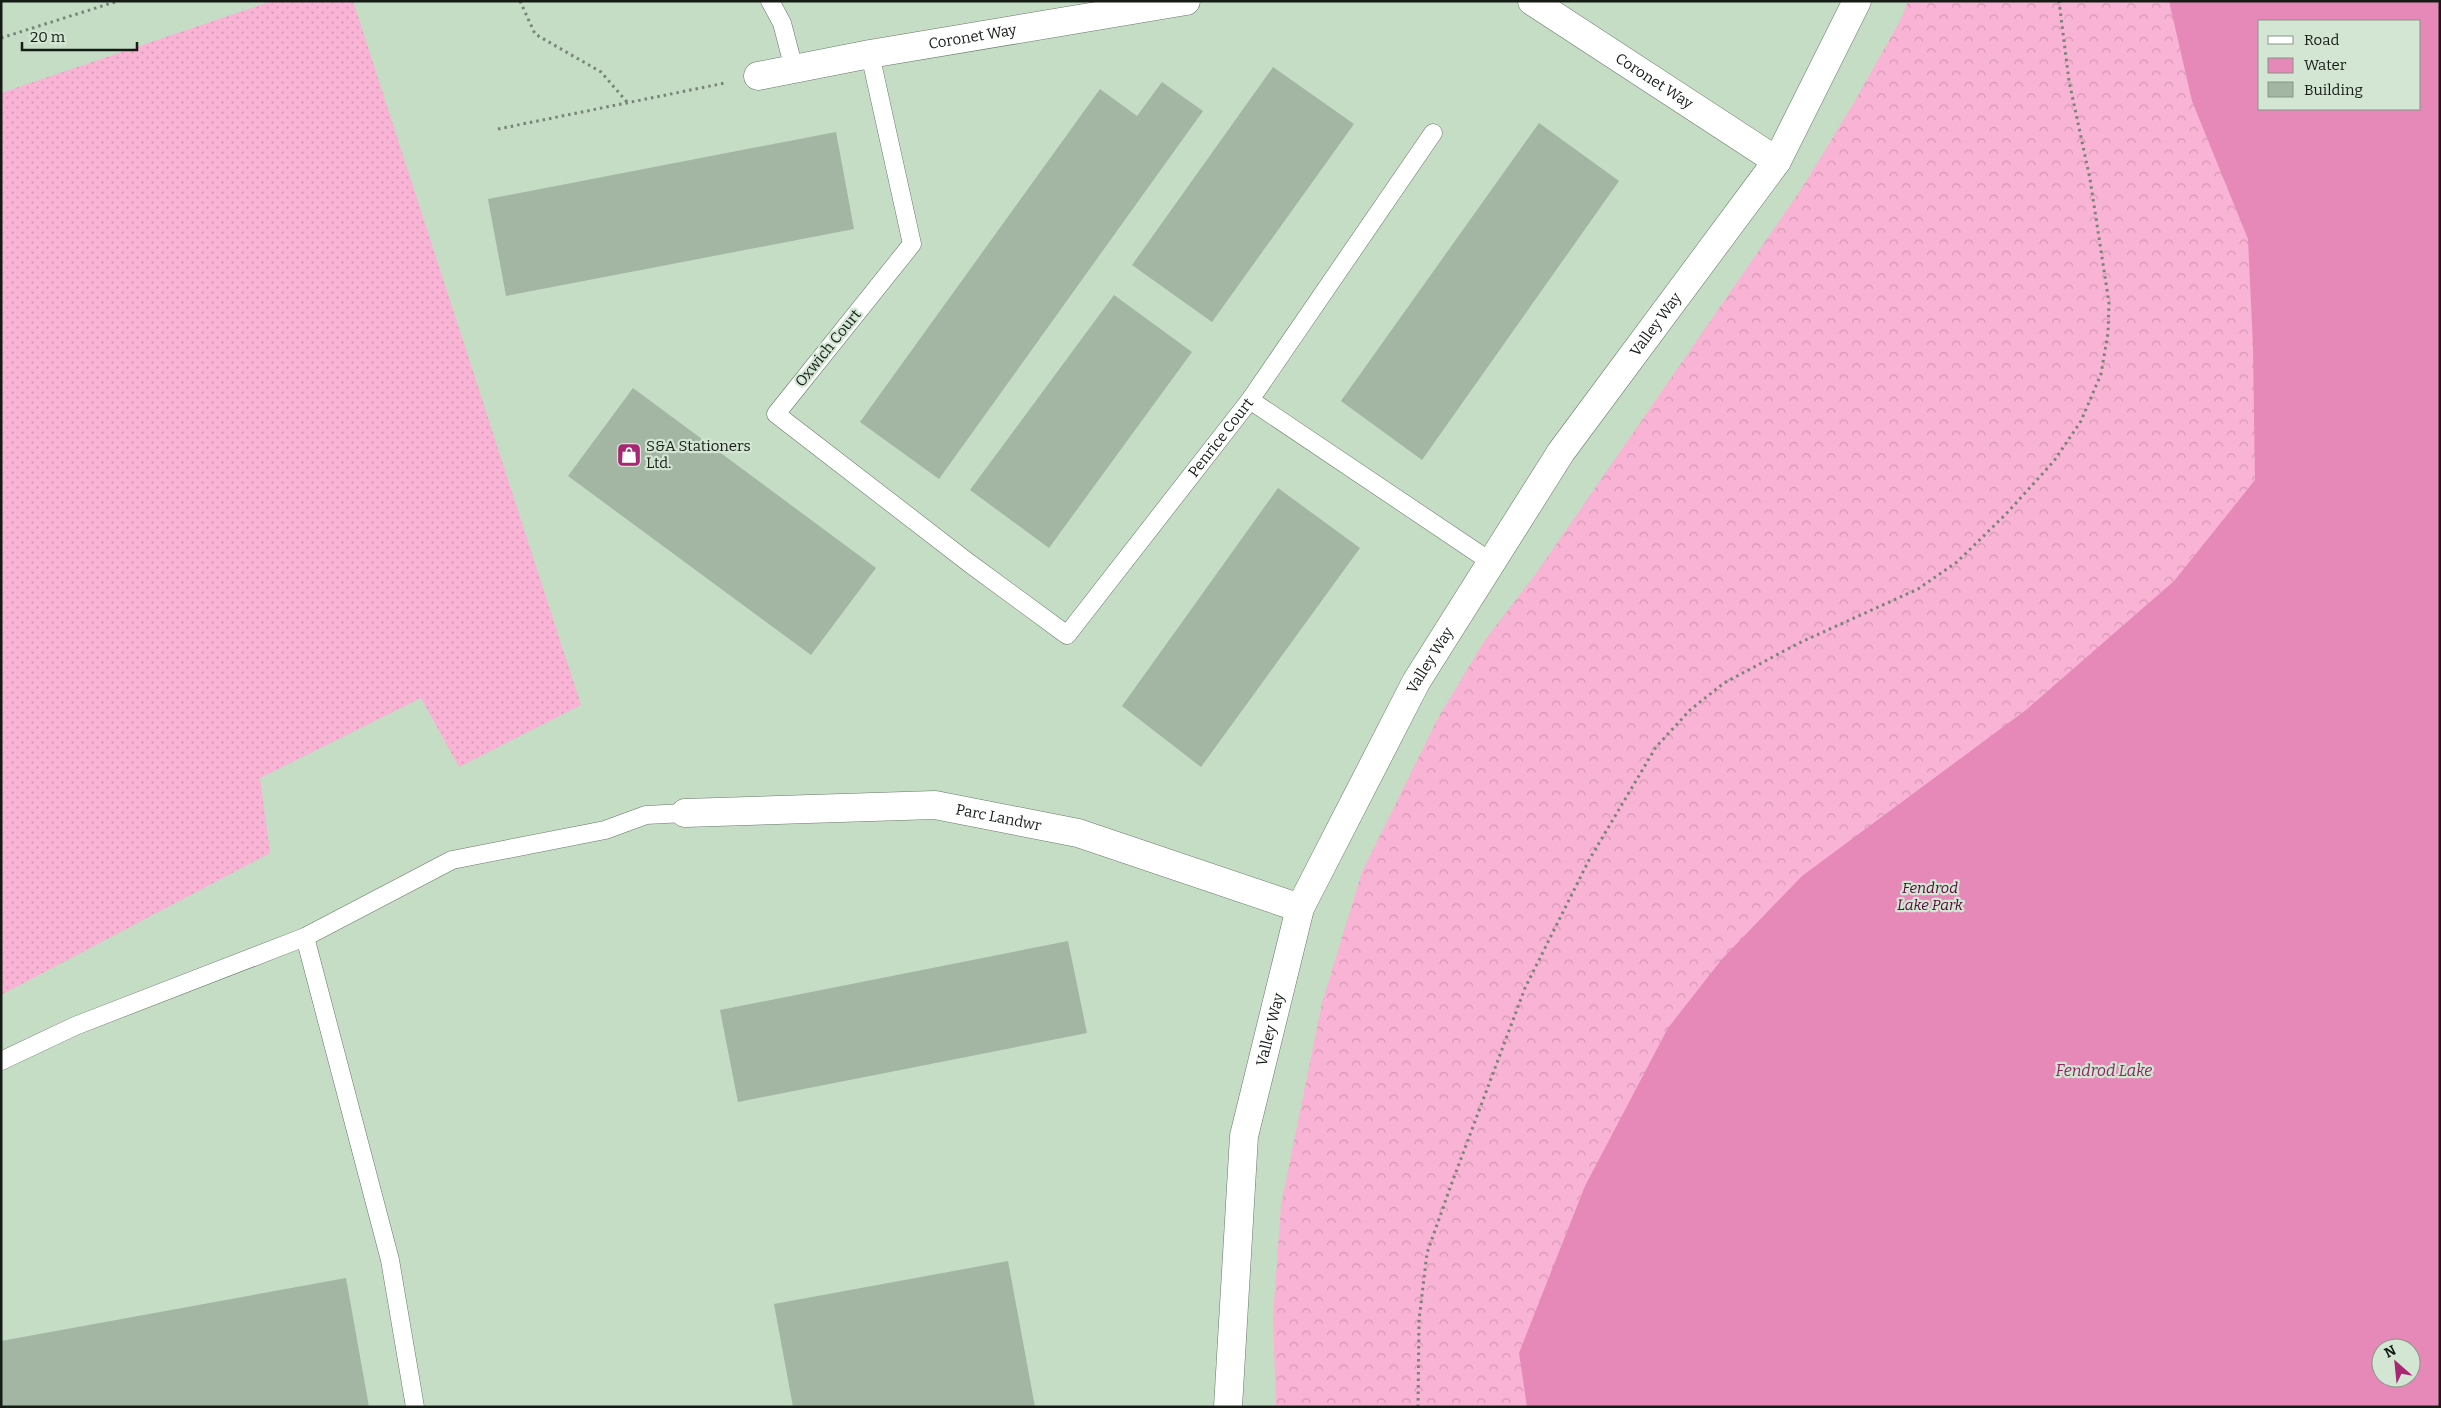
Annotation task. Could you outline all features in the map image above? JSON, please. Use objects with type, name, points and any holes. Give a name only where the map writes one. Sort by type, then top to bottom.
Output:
[{"type":"street","name":"Coronet Way","points":[[758,76],[870,54],[1186,1]]},
{"type":"street","name":"Coronet Way","points":[[1532,1],[1777,161]]},
{"type":"street","name":"Valley Way","points":[[1228,1407],[1244,1136],[1300,908],[1416,682],[1560,452],[1777,161],[1857,1]]},
{"type":"street","name":"Parc Landwr","points":[[685,813],[935,805],[1078,833],[1300,908]]},
{"type":"lane","points":[[770,1],[782,23],[794,69]]},
{"type":"lane","name":"Oxwich Court","points":[[870,54],[912,244],[776,414],[969,563]]},
{"type":"lane","name":"Penrice Court","points":[[969,563],[1067,636],[1250,400],[1433,133]]},
{"type":"lane","points":[[1250,400],[1491,562]]},
{"type":"lane","points":[[1,1062],[75,1026],[305,937],[452,860],[605,830],[646,815],[685,813]]},
{"type":"lane","points":[[305,937],[390,1260],[415,1407]]},
{"type":"path","points":[[1,38],[118,1]]},
{"type":"path","points":[[520,1],[535,34],[600,72],[627,103]]},
{"type":"path","points":[[1418,1407],[1419,1320],[1427,1254],[1450,1188],[1525,988],[1589,860],[1656,746],[1690,710],[1724,684],[1799,643],[1918,589],[1957,562],[2006,514],[2054,462],[2082,421],[2101,374],[2108,333],[2109,303],[2090,179],[2069,81],[2059,1]]},
{"type":"path","points":[[498,129],[758,76]]},
{"type":"shaded area","points":[[1,1],[2169,1],[1527,1407],[1,1407]]},
{"type":"green space","points":[[272,1],[353,1],[581,705],[459,767],[421,698],[260,778],[270,853],[1,995],[1,93]]},
{"type":"green space","name":"Fendrod Lake Park","points":[[1908,1],[2440,1],[2440,1407],[1276,1407],[1273,1317],[1281,1205],[1322,1003],[1362,872],[1438,718],[1485,640],[1535,575],[1802,188],[1856,99],[1901,19]]},
{"type":"water","name":"Fendrod Lake","points":[[2169,1],[2440,1],[2440,1407],[1527,1407],[1519,1353],[1585,1186],[1668,1028],[1722,959],[1802,876],[2026,710],[2174,581],[2255,480],[2253,346],[2248,239],[2192,101]]},
{"type":"building","points":[[1273,67],[1354,124],[1212,322],[1132,265]]},
{"type":"building","points":[[1162,82],[1203,111],[939,479],[860,422],[1100,89],[1137,116]]},
{"type":"building","points":[[1539,123],[1619,181],[1422,460],[1341,401]]},
{"type":"building","points":[[836,132],[854,229],[506,296],[488,199]]},
{"type":"building","points":[[1114,295],[1192,352],[1049,548],[970,490]]},
{"type":"building","points":[[633,388],[876,568],[811,655],[568,476]]},
{"type":"building","points":[[1278,488],[1360,548],[1201,767],[1122,706]]},
{"type":"building","points":[[1068,941],[1087,1033],[738,1102],[720,1010]]},
{"type":"building","points":[[1008,1261],[1035,1407],[793,1407],[774,1304]]},
{"type":"building","points":[[346,1278],[369,1407],[1,1407],[1,1341]]},
{"type":"place","name":"S&A Stationers Ltd.","points":[[629,455]]}]
